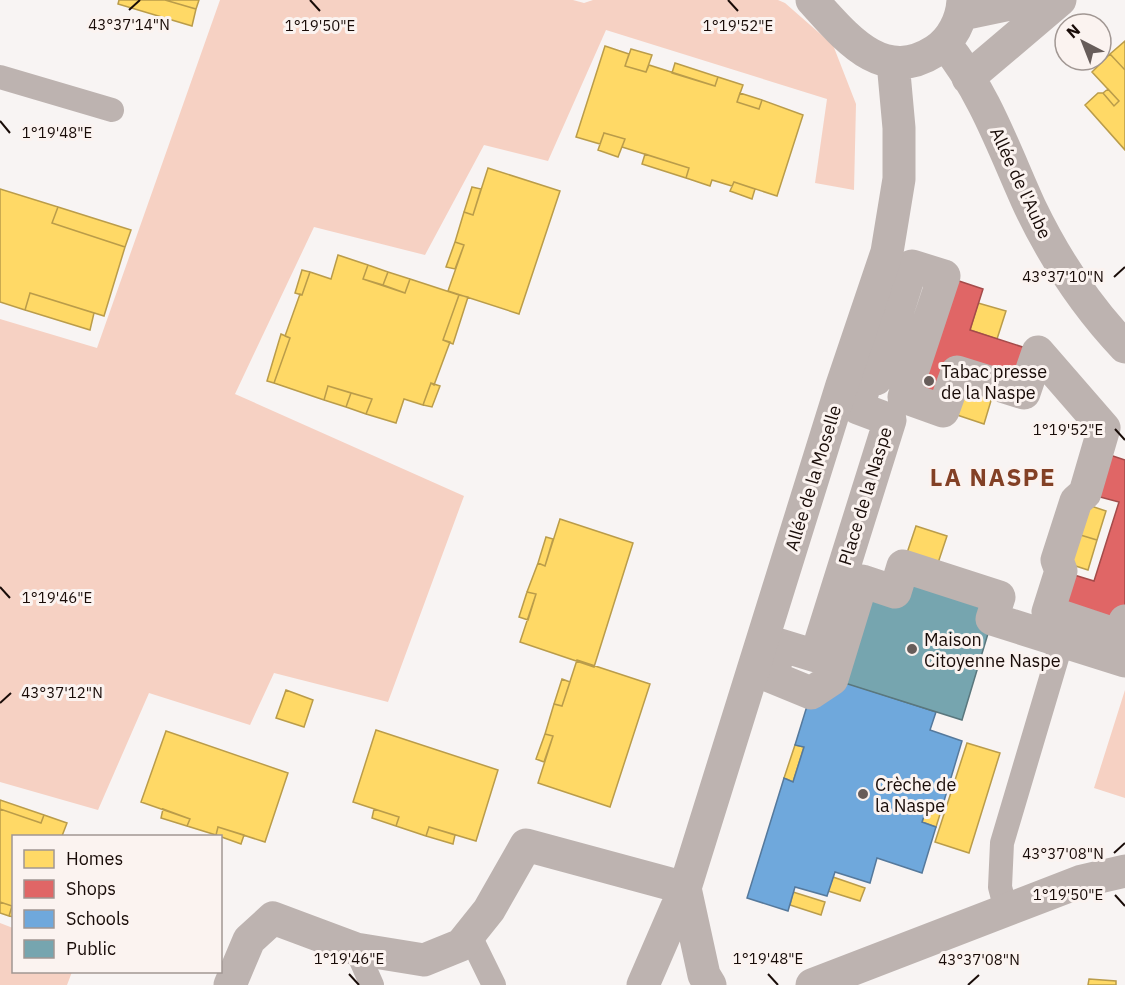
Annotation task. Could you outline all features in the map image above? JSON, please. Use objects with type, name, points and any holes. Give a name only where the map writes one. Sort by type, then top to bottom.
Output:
[{"type":"street","points":[[812,0],[856,46],[876,58],[893,62],[910,61],[929,54],[945,44],[963,7],[1029,0]]},
{"type":"street","points":[[968,78],[1060,0]]},
{"type":"street","name":"Allée de l'Aube","points":[[945,44],[968,78],[998,133],[1031,208],[1064,270],[1102,322],[1125,347]]},
{"type":"street","name":"Allée de la Moselle","points":[[643,985],[685,888],[842,385],[887,252],[899,179],[899,128],[893,62]]},
{"type":"street","name":"Place de la Naspe","points":[[1125,621],[1120,636],[1048,612],[1061,571],[1057,560],[1076,501],[1085,493],[1104,428],[1038,352],[1024,393],[957,372],[943,411],[904,397],[944,276],[912,266],[876,379],[867,377],[858,408],[890,420],[816,656],[780,645],[771,677],[812,693],[832,678],[862,581],[895,592],[903,566],[999,597],[992,619],[1125,661]]},
{"type":"street","points":[[230,985],[249,940],[273,918],[356,949],[424,960],[461,945],[489,910],[526,845],[685,888]]},
{"type":"street","points":[[812,985],[1082,881],[1125,871]]},
{"type":"street","name":"Allée de la Moselle","points":[[685,888],[704,975],[710,985]]},
{"type":"lane","points":[[0,77],[112,110]]},
{"type":"lane","points":[[1006,910],[1000,887],[1002,843],[1062,641]]},
{"type":"lane","points":[[470,934],[494,985]]},
{"type":"lane","points":[[356,949],[372,985]]},
{"type":"shaded area","points":[[220,0],[573,0],[584,3],[593,0],[778,0],[785,3],[833,45],[856,104],[854,190],[815,183],[827,99],[606,30],[548,161],[484,145],[425,255],[314,227],[235,394],[464,496],[388,702],[274,673],[250,725],[149,693],[98,810],[0,782],[0,319],[97,348]]},
{"type":"shaded area","points":[[1125,690],[1125,798],[1094,788]]},
{"type":"shaded area","points":[[0,923],[12,928],[12,973],[72,973],[67,985],[0,985]]},
{"type":"building: Homes","points":[[119,0],[165,0],[196,9],[192,26],[118,4]]},
{"type":"building: Homes","points":[[165,0],[199,0],[196,9]]},
{"type":"building: Homes","points":[[1125,41],[1125,70],[1113,57],[1113,51]]},
{"type":"building: Homes","points":[[605,46],[629,54],[625,66],[646,72],[649,65],[715,86],[718,77],[743,85],[737,102],[759,109],[762,100],[803,115],[777,196],[734,182],[732,186],[712,180],[710,186],[686,178],[689,168],[622,147],[625,139],[604,133],[600,144],[576,137]]},
{"type":"building: Homes","points":[[631,49],[652,55],[646,72],[625,66]]},
{"type":"building: Homes","points":[[1113,57],[1125,70],[1125,150],[1085,105],[1098,93],[1103,93],[1114,106],[1119,101],[1092,72],[1113,72]]},
{"type":"building: Homes","points":[[675,63],[718,77],[715,86],[672,73]]},
{"type":"building: Homes","points":[[1108,89],[1119,101],[1114,106],[1103,93]]},
{"type":"building: Homes","points":[[740,93],[762,100],[759,109],[737,102]]},
{"type":"building: Homes","points":[[604,133],[625,139],[618,157],[598,150]]},
{"type":"building: Homes","points":[[645,154],[689,168],[686,178],[642,164]]},
{"type":"building: Homes","points":[[488,168],[560,191],[519,314],[448,291],[464,245],[455,242],[464,212],[473,215]]},
{"type":"building: Homes","points":[[734,182],[755,189],[752,199],[730,191]]},
{"type":"building: Homes","points":[[472,187],[481,189],[473,215],[464,212]]},
{"type":"building: Homes","points":[[0,189],[58,207],[52,223],[125,247],[104,316],[30,293],[25,310],[0,302]]},
{"type":"building: Homes","points":[[58,207],[131,230],[125,247],[52,223]]},
{"type":"building: Homes","points":[[455,242],[464,245],[455,269],[446,267]]},
{"type":"building: Homes","points":[[338,255],[368,265],[363,279],[405,293],[410,279],[459,295],[443,340],[450,342],[434,385],[431,383],[423,405],[404,399],[396,423],[366,414],[372,399],[328,386],[324,400],[274,383],[290,338],[285,336],[310,272],[331,279]]},
{"type":"building: Homes","points":[[368,265],[388,272],[383,285],[363,279]]},
{"type":"building: Homes","points":[[302,270],[310,272],[302,295],[295,293]]},
{"type":"building: Homes","points":[[388,272],[410,279],[405,293],[383,285]]},
{"type":"building: Homes","points":[[30,293],[94,313],[90,330],[25,310]]},
{"type":"building: Homes","points":[[459,295],[468,297],[453,344],[443,340]]},
{"type":"building: Homes","points":[[978,303],[1006,311],[997,339],[970,330]]},
{"type":"building: Homes","points":[[281,334],[290,338],[274,383],[267,381]]},
{"type":"building: Homes","points":[[431,383],[440,386],[432,407],[423,405]]},
{"type":"building: Homes","points":[[963,384],[993,394],[984,424],[954,414]]},
{"type":"building: Homes","points":[[328,386],[351,393],[346,407],[324,400]]},
{"type":"building: Homes","points":[[351,393],[372,399],[366,414],[346,407]]},
{"type":"building: Homes","points":[[1076,501],[1106,511],[1097,540],[1067,531]]},
{"type":"building: Homes","points":[[560,519],[633,543],[594,667],[520,642],[536,594],[527,592],[538,563],[545,566]]},
{"type":"building: Homes","points":[[916,526],[947,536],[937,566],[906,556]]},
{"type":"building: Homes","points":[[1067,531],[1097,540],[1088,570],[1057,560]]},
{"type":"building: Homes","points":[[546,537],[553,539],[545,566],[538,563]]},
{"type":"building: Homes","points":[[527,592],[536,594],[528,620],[519,617]]},
{"type":"building: Homes","points":[[577,660],[650,684],[610,807],[538,783],[553,736],[545,734],[554,704],[562,706]]},
{"type":"building: Homes","points":[[562,679],[570,682],[562,706],[554,704]]},
{"type":"building: Homes","points":[[286,690],[313,700],[304,727],[276,718]]},
{"type":"building: Homes","points":[[376,730],[498,770],[476,841],[429,827],[426,836],[396,826],[399,817],[353,802]]},
{"type":"building: Homes","points":[[166,731],[288,773],[265,842],[218,827],[216,835],[187,826],[190,819],[141,802]]},
{"type":"building: Homes","points":[[545,734],[553,736],[544,762],[536,759]]},
{"type":"building: Homes","points":[[967,743],[1000,753],[969,853],[935,842]]},
{"type":"building: Homes","points":[[795,745],[804,747],[793,782],[784,778]]},
{"type":"building: Homes","points":[[0,800],[44,815],[41,823],[0,809]]},
{"type":"building: Homes","points":[[927,807],[941,811],[936,827],[922,822]]},
{"type":"building: Homes","points":[[0,809],[41,823],[44,815],[67,823],[62,835],[12,835],[12,906],[0,902]]},
{"type":"building: Homes","points":[[163,809],[190,819],[187,826],[161,818]]},
{"type":"building: Homes","points":[[374,809],[399,817],[396,826],[372,818]]},
{"type":"building: Homes","points":[[218,827],[244,835],[241,844],[222,837],[222,835],[216,835]]},
{"type":"building: Homes","points":[[429,827],[455,835],[453,844],[426,836]]},
{"type":"building: Homes","points":[[833,877],[865,888],[860,901],[828,891]]},
{"type":"building: Homes","points":[[793,892],[825,902],[821,915],[790,905]]},
{"type":"building: Homes","points":[[0,902],[12,906],[9,916],[0,913]]},
{"type":"building: Homes","points":[[1089,979],[1116,981],[1116,985],[1088,985]]},
{"type":"building: Shops","points":[[944,276],[983,289],[970,330],[1038,352],[1024,393],[957,372],[943,411],[904,397]]},
{"type":"building: Shops","points":[[1098,451],[1125,460],[1125,621],[1048,612],[1061,571],[1094,581],[1119,502],[1085,493]]},
{"type":"building: Schools","name":"Crèche de la Naspe","points":[[835,679],[936,712],[930,730],[962,741],[941,811],[927,807],[922,822],[936,827],[922,873],[877,858],[870,883],[835,872],[827,896],[795,887],[788,911],[747,898],[784,778],[793,782],[804,747],[795,745],[811,693]]},
{"type":"building: Public","name":"Maison Citoyenne Naspe","points":[[903,566],[999,597],[962,720],[832,679],[862,581]]},
{"type":"place","name":"Tabac presse de la Naspe","points":[[929,381]]},
{"type":"place","name":"Maison Citoyenne Naspe","points":[[912,649]]},
{"type":"place","name":"Crèche de la Naspe","points":[[863,794]]},
{"type":"district","name":"LA NASPE","points":[[993,477]]}]
